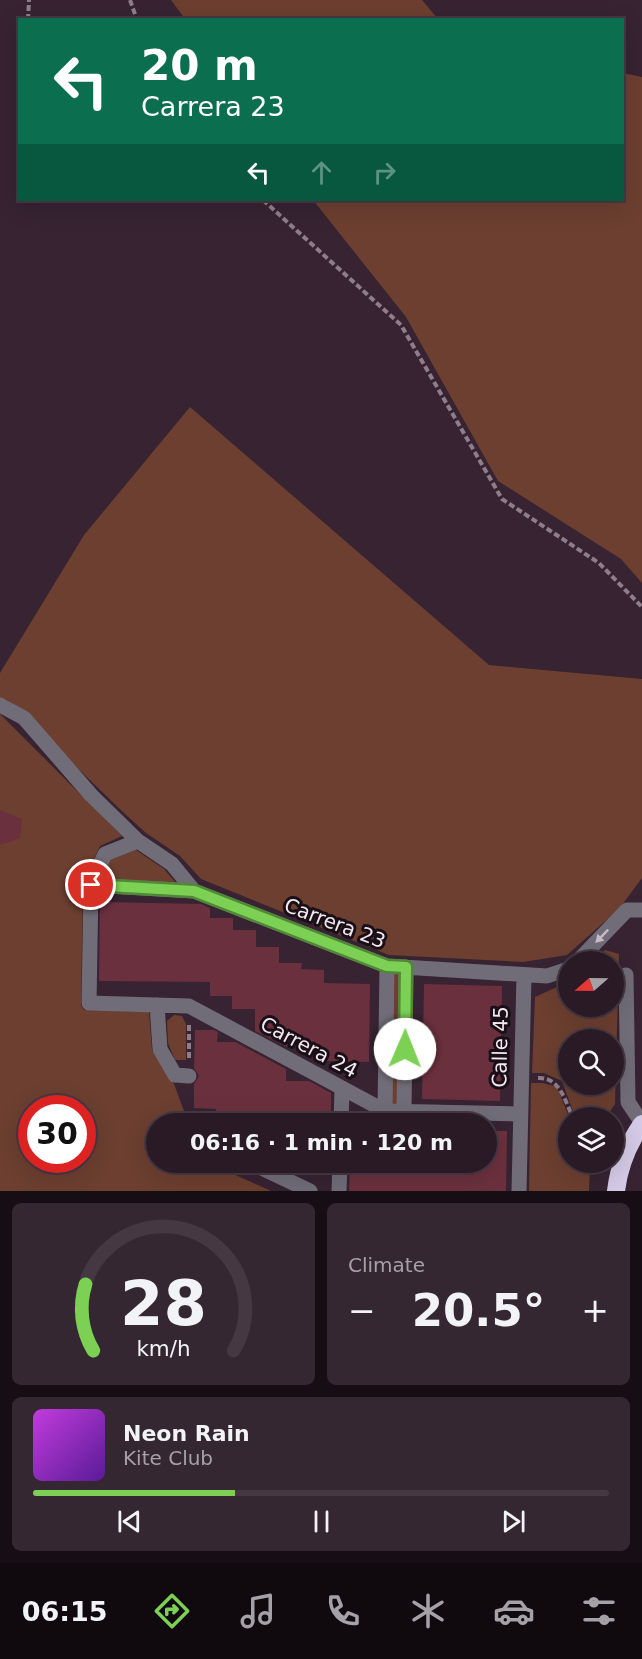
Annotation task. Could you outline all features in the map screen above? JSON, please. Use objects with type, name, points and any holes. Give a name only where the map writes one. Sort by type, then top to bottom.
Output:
[{"type":"highway","points":[[616,1191],[618,1174],[635,1150],[633,1137],[642,1124]]},
{"type":"street","points":[[0,705],[24,718],[91,795],[138,841],[172,864],[194,891]]},
{"type":"street","points":[[138,841],[105,854],[91,885],[89,1003],[157,1005],[160,1049],[175,1075],[189,1076]]},
{"type":"street","name":"Carrera 23","points":[[91,885],[194,891],[387,966],[547,976],[558,972]]},
{"type":"street","points":[[588,951],[627,910],[642,910]]},
{"type":"street","points":[[385,1111],[387,966]]},
{"type":"street","points":[[404,1111],[406,967]]},
{"type":"street","name":"Calle 45","points":[[519,1191],[524,975]]},
{"type":"street","points":[[626,975],[628,1102],[642,1124]]},
{"type":"street","name":"Carrera 24","points":[[157,1005],[189,1006],[385,1111],[520,1114]]},
{"type":"street","points":[[341,1113],[342,1089]]},
{"type":"street","points":[[272,1173],[310,1191]]},
{"type":"street","points":[[339,1191],[340,1173]]},
{"type":"path","points":[[28,18],[29,0]]},
{"type":"path","points":[[130,0],[136,18]]},
{"type":"path","points":[[264,201],[401,325],[502,499],[599,563],[642,607]]},
{"type":"path","points":[[522,1079],[543,1078],[558,1085],[568,1107]]},
{"type":"shaded area","points":[[171,0],[422,0],[437,18],[184,18]]},
{"type":"shaded area","points":[[624,73],[642,77],[642,583],[621,559],[498,481],[406,317],[314,201],[624,201]]},
{"type":"shaded area","points":[[190,407],[489,665],[642,679],[642,878],[619,909],[572,951],[558,951],[558,956],[523,962],[389,955],[201,879],[180,856],[146,833],[124,813],[66,757],[26,713],[0,698],[0,673],[84,535]]},
{"type":"shaded area","points":[[0,714],[122,836],[100,846],[83,883],[81,1005],[84,1010],[149,1012],[152,1050],[174,1084],[184,1111],[182,1113],[146,1113],[146,1173],[231,1173],[271,1191],[0,1191]]},
{"type":"shaded area","points":[[136,850],[164,869],[176,883],[103,878],[110,860]]},
{"type":"shaded area","points":[[388,967],[405,968],[404,1111],[386,1111]]},
{"type":"shaded area","points":[[558,987],[558,1017],[617,1017],[617,1029],[558,1029],[558,1079],[544,1073],[532,1073],[535,997]]},
{"type":"shaded area","points":[[174,1015],[182,1016],[186,1024],[186,1060],[175,1060],[168,1043],[167,1021]]},
{"type":"shaded area","points":[[531,1083],[543,1083],[557,1087],[558,1095],[560,1095],[565,1107],[558,1107],[558,1173],[590,1173],[589,1191],[529,1191]]},
{"type":"shaded area","points":[[567,1095],[615,1095],[613,1107],[571,1107]]},
{"type":"building","points":[[0,810],[22,819],[20,838],[0,845]]},
{"type":"building","points":[[100,902],[201,904],[210,908],[210,918],[233,918],[233,930],[256,930],[256,947],[279,947],[279,963],[302,963],[301,969],[324,970],[324,983],[370,984],[369,1062],[323,1061],[323,1048],[287,1047],[255,1031],[255,1009],[232,1009],[232,996],[210,996],[210,982],[99,981]]},
{"type":"building","points":[[424,984],[502,986],[500,1101],[422,1099]]},
{"type":"building","points":[[195,1030],[214,1030],[218,1032],[217,1042],[235,1042],[286,1069],[286,1081],[309,1081],[331,1093],[331,1113],[216,1113],[216,1109],[194,1108],[194,1084],[199,1076],[194,1068]]},
{"type":"building","points":[[497,1131],[507,1131],[506,1191],[349,1191],[350,1173],[497,1173]]},
{"type":"route","points":[[91,885],[194,891],[387,966],[406,967],[405,1049]]}]
